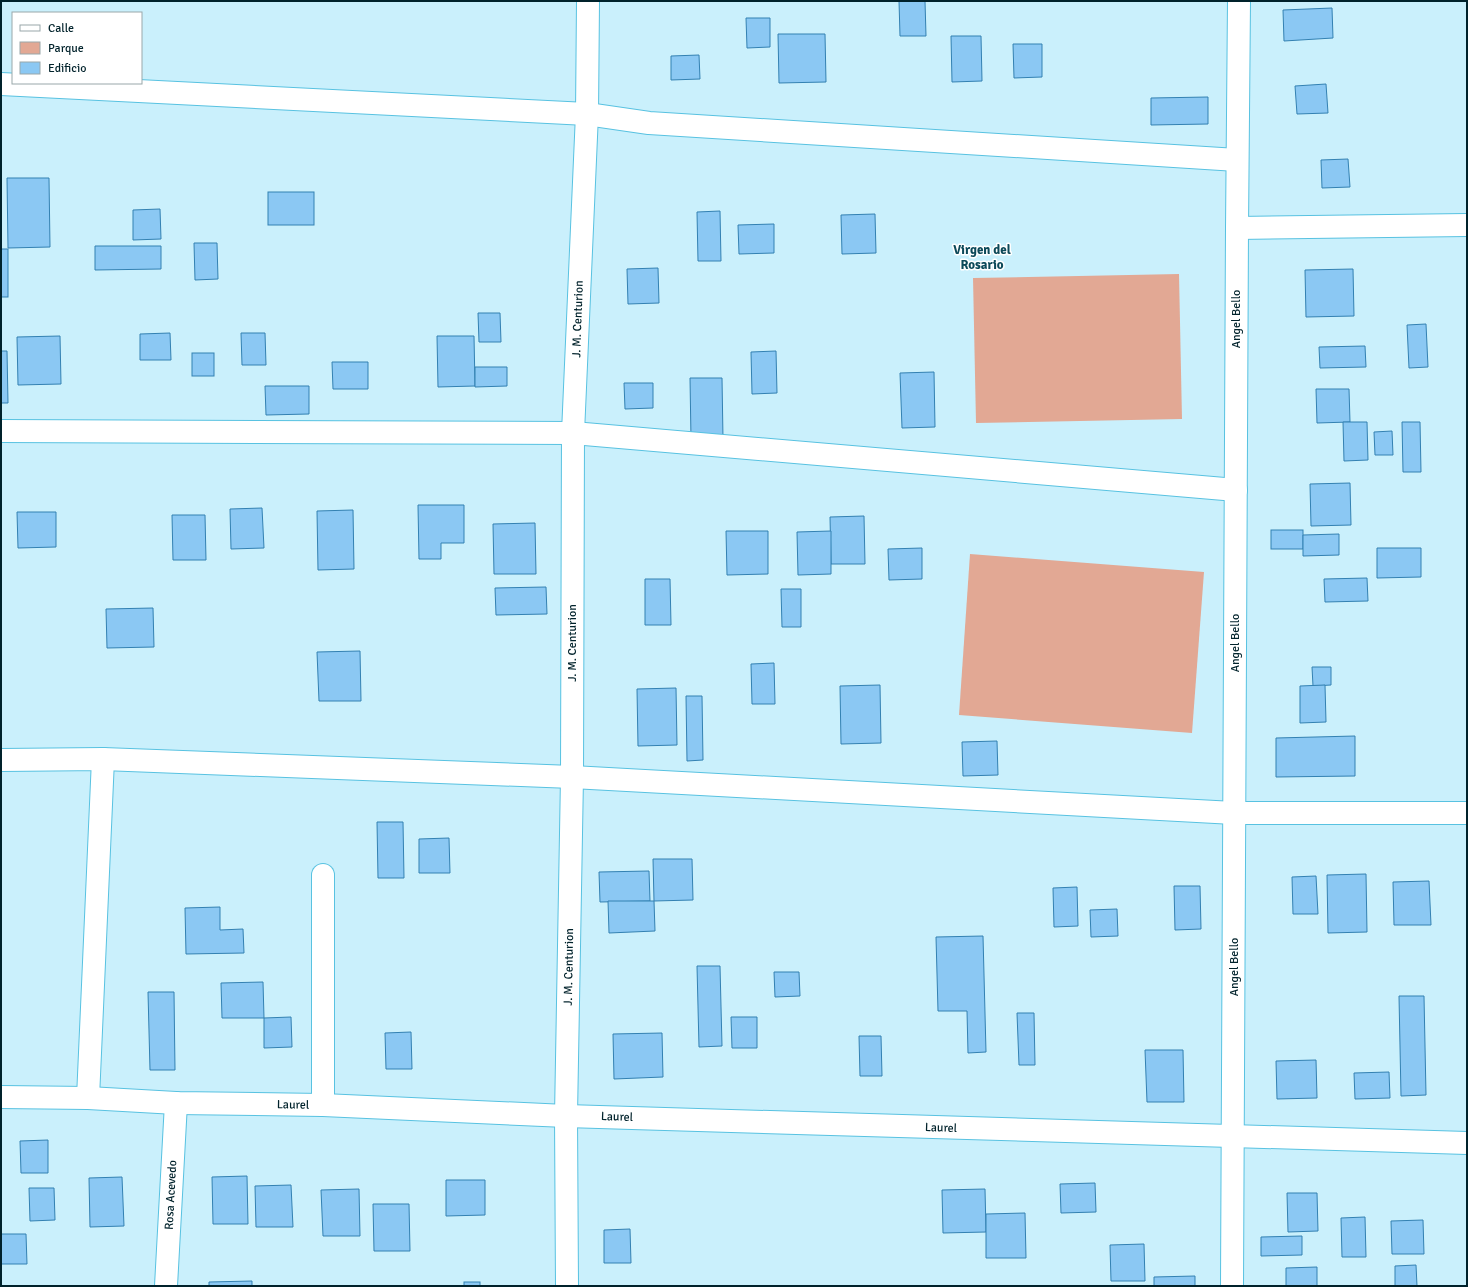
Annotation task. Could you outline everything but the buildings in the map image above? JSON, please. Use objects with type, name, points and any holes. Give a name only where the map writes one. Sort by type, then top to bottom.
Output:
[{"type":"street","name":"J. M. Centurion","points":[[567,1286],[566,1116],[572,777],[573,433],[586,114],[588,1]]},
{"type":"street","name":"Angel Bello","points":[[1232,1286],[1239,1]]},
{"type":"street","points":[[1,84],[586,114],[649,124],[1237,160]]},
{"type":"street","points":[[1237,228],[1467,225]]},
{"type":"street","points":[[1,431],[573,433],[1236,490]]},
{"type":"street","points":[[88,1098],[103,759]]},
{"type":"street","points":[[1,760],[103,759],[572,777],[1234,813],[1467,813]]},
{"type":"street","points":[[323,875],[323,1105]]},
{"type":"street","name":"Laurel","points":[[1,1097],[88,1098],[176,1103],[323,1105],[566,1116],[1467,1143]]},
{"type":"street","name":"Rosa Acevedo","points":[[166,1286],[176,1103]]},
{"type":"green space","points":[[1179,274],[1182,419],[976,423],[973,278]]},
{"type":"green space","points":[[970,554],[1204,572],[1192,733],[959,715]]},
{"type":"district","name":"Virgen del Rosario","points":[[982,258]]}]
